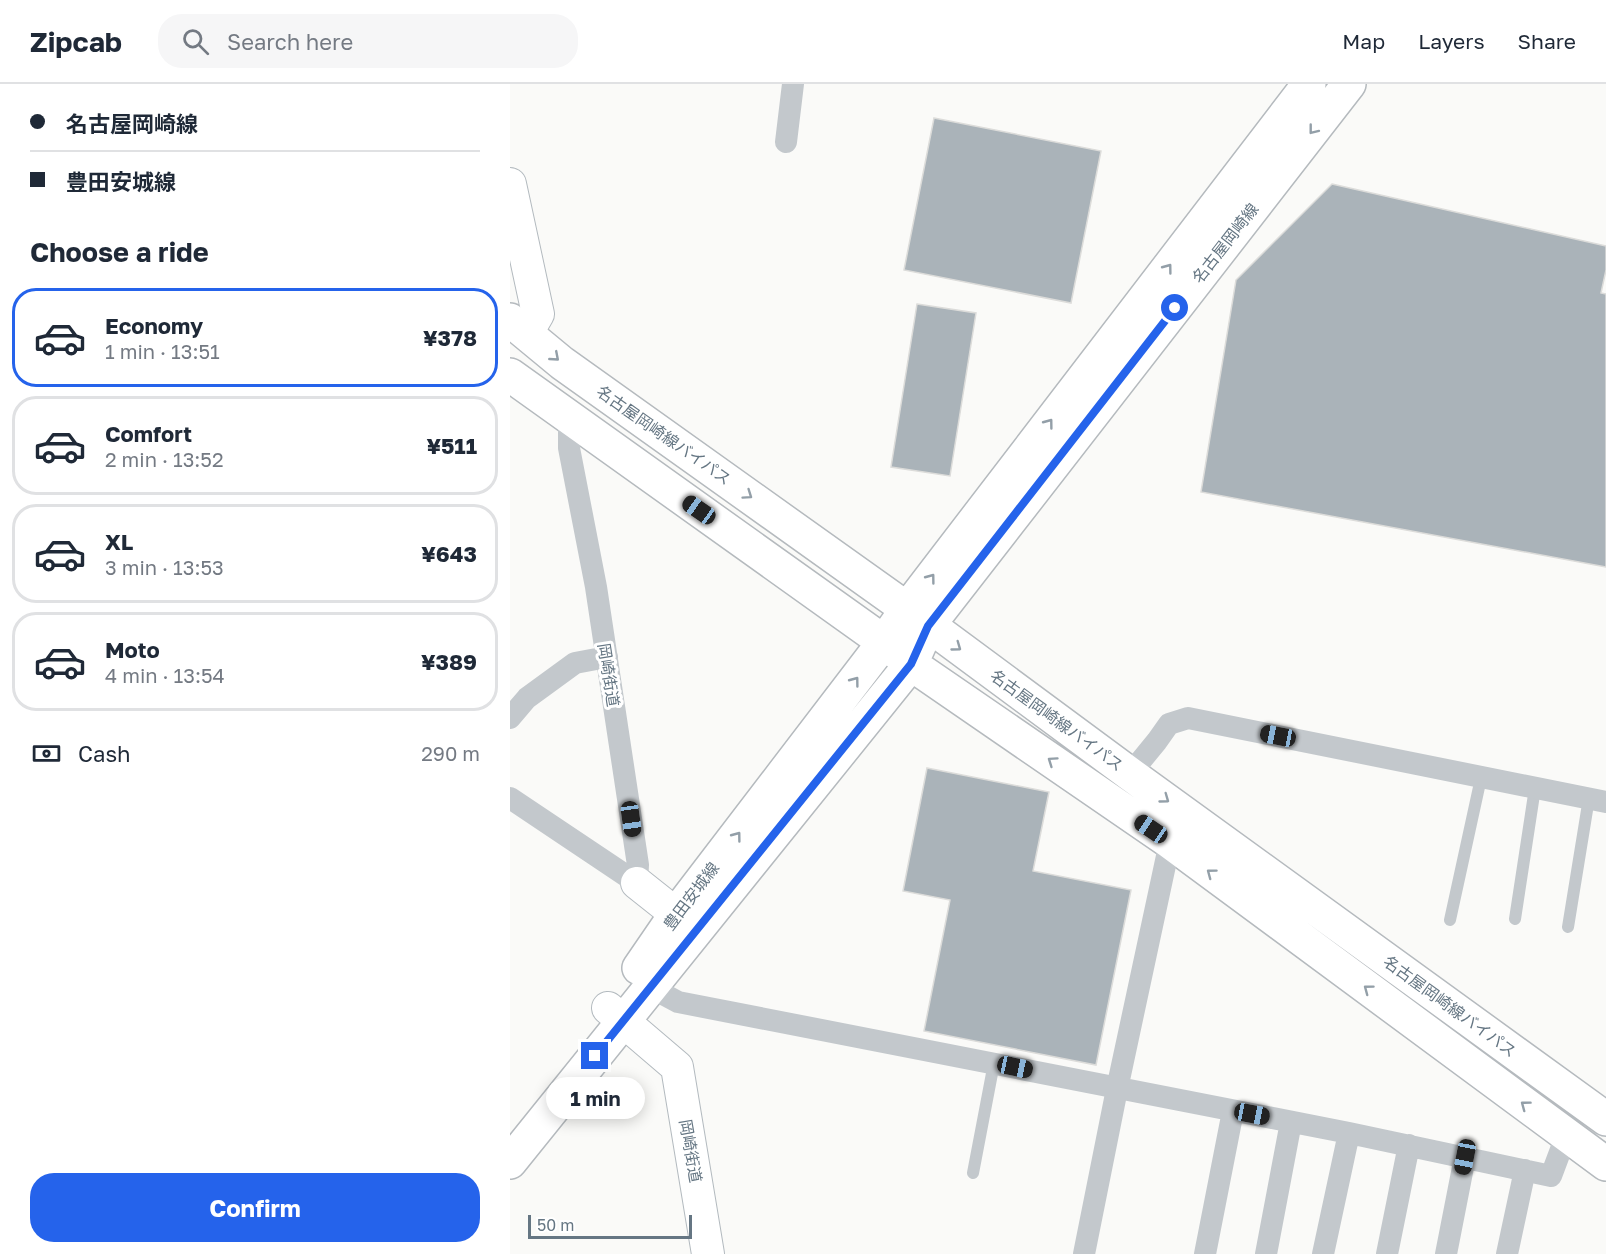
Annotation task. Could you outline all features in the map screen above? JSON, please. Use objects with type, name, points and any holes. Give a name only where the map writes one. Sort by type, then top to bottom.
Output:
[{"type":"main road","name":"名古屋岡崎線","points":[[911,664],[918,617],[1309,84]]},
{"type":"main road","name":"名古屋岡崎線","points":[[884,642],[918,617],[1349,84]]},
{"type":"main road","name":"名古屋岡崎線バイパス","points":[[519,327],[562,363],[918,617],[1130,774],[1606,1119]]},
{"type":"main road","points":[[510,375],[884,642],[911,664],[1170,842],[1606,1164]]},
{"type":"main road","name":"豊田安城線","points":[[643,980],[676,914],[884,642]]},
{"type":"main road","name":"豊田安城線","points":[[510,1160],[643,980],[911,664]]},
{"type":"street","points":[[786,142],[793,84]]},
{"type":"street","points":[[510,184],[538,314],[519,327]]},
{"type":"street","name":"岡崎街道","points":[[569,417],[569,448],[607,657],[638,865],[637,883]]},
{"type":"street","points":[[510,718],[527,698],[575,663],[607,657]]},
{"type":"street","points":[[1130,774],[1169,723],[1188,718],[1598,800]]},
{"type":"street","points":[[510,798],[637,883],[676,914]]},
{"type":"street","points":[[1084,1254],[1170,842]]},
{"type":"street","points":[[643,980],[678,1002],[1349,1133],[1551,1176],[1566,1136]]},
{"type":"street","name":"岡崎街道","points":[[616,1014],[677,1067],[708,1254]]},
{"type":"street","points":[[1205,1254],[1233,1111]]},
{"type":"street","points":[[1266,1254],[1291,1122]]},
{"type":"street","points":[[1323,1254],[1349,1133]]},
{"type":"street","points":[[1387,1254],[1409,1145]]},
{"type":"street","points":[[1446,1254],[1465,1157]]},
{"type":"street","points":[[1508,1254],[1525,1170]]},
{"type":"lane","points":[[1450,920],[1481,778]]},
{"type":"lane","points":[[1515,919],[1535,788]]},
{"type":"lane","points":[[1568,927],[1598,800]]},
{"type":"lane","points":[[973,1173],[994,1063]]},
{"type":"building","points":[[934,118],[1101,151],[1071,303],[904,270]]},
{"type":"building","points":[[1332,184],[1606,246],[1606,270],[1601,293],[1606,294],[1606,567],[1201,492],[1236,280]]},
{"type":"building","points":[[917,304],[976,313],[950,476],[891,467]]},
{"type":"building","points":[[927,768],[1049,792],[1033,871],[1131,890],[1096,1065],[924,1031],[950,900],[903,891]]},
{"type":"route","points":[[595,1056],[911,664],[928,626],[1175,308]]}]
